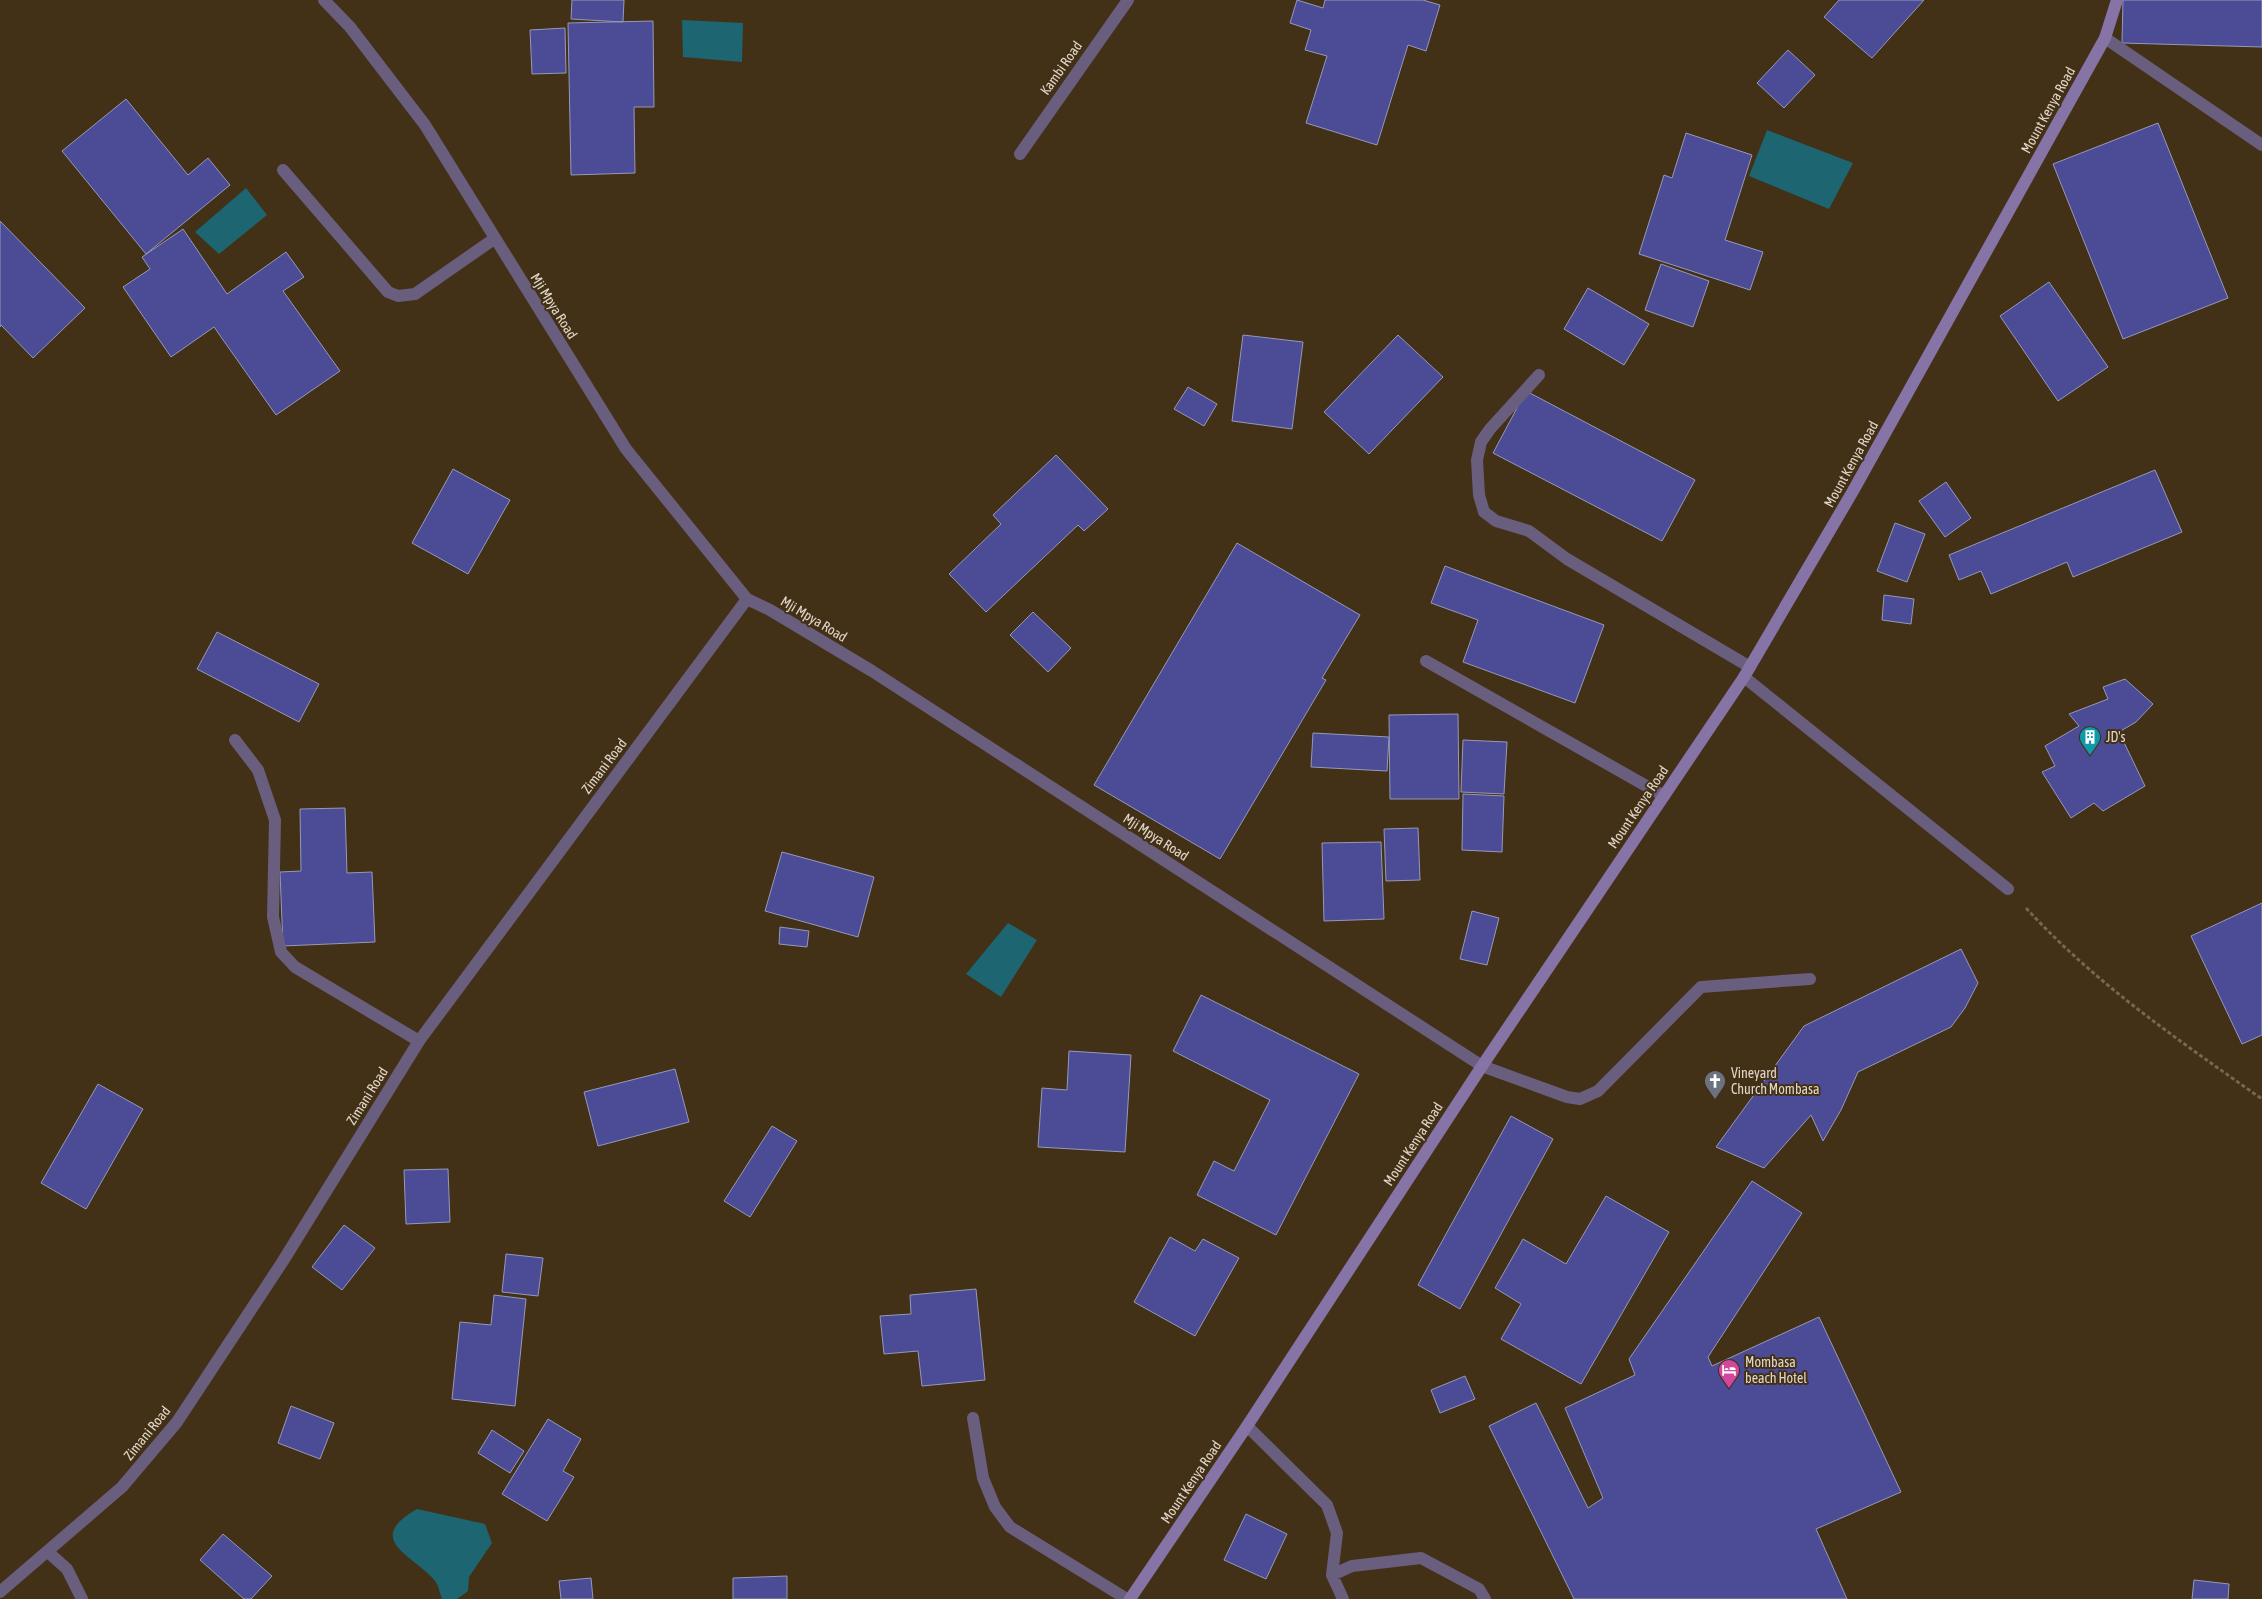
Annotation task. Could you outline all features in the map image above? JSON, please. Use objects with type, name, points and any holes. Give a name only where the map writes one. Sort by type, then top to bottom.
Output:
[{"type":"main road","name":"Mount Kenya Road","points":[[1128,1599],[1247,1426],[1482,1066],[1747,672],[1853,491],[2105,38],[2117,0]]},
{"type":"street","name":"Mji Mpya Road","points":[[324,0],[350,27],[424,125],[626,449],[747,599],[872,671],[1482,1066],[1567,1097],[1580,1099],[1598,1091],[1701,987],[1810,979]]},
{"type":"street","name":"Kambi Road","points":[[1020,154],[1128,0]]},
{"type":"street","points":[[2105,38],[2262,145]]},
{"type":"street","points":[[283,170],[388,292],[398,296],[415,294],[494,239]]},
{"type":"street","points":[[1540,375],[1490,428],[1481,442],[1477,460],[1478,495],[1484,512],[1496,521],[1529,531],[1567,559],[1747,672],[2008,889]]},
{"type":"street","name":"Zimani Road","points":[[0,1592],[122,1487],[177,1422],[283,1261],[419,1041],[747,599]]},
{"type":"street","points":[[1426,661],[1664,796]]},
{"type":"street","points":[[235,740],[258,770],[275,820],[273,917],[281,952],[295,967],[419,1041]]},
{"type":"street","points":[[973,1418],[983,1478],[994,1507],[1010,1527],[1128,1599]]},
{"type":"street","points":[[1247,1426],[1327,1505],[1337,1532],[1332,1575],[1343,1599]]},
{"type":"street","points":[[48,1552],[67,1569],[82,1599]]},
{"type":"street","points":[[1332,1575],[1352,1566],[1421,1558],[1479,1589],[1485,1599]]},
{"type":"path","points":[[2008,889],[2071,955],[2100,980],[2151,1020],[2262,1099]]},
{"type":"water","points":[[682,20],[743,23],[742,62],[683,57]]},
{"type":"water","points":[[1767,130],[1853,163],[1829,209],[1749,176]]},
{"type":"water","points":[[246,188],[267,215],[219,254],[195,232]]},
{"type":"water","points":[[1008,923],[1037,940],[1001,997],[966,974]]},
{"type":"water","points":[[417,1509],[485,1524],[492,1543],[469,1577],[468,1591],[457,1599],[442,1599],[437,1584],[399,1549],[394,1540],[393,1531],[401,1521]]},
{"type":"building","points":[[572,0],[624,0],[623,22],[571,19]]},
{"type":"building","points":[[1297,0],[1323,8],[1325,0],[1423,0],[1440,5],[1426,51],[1408,45],[1377,145],[1306,123],[1327,56],[1305,50],[1311,30],[1290,23]]},
{"type":"building","points":[[1839,0],[1924,0],[1872,58],[1824,17]]},
{"type":"building","points":[[2123,0],[2262,0],[2262,47],[2122,43]]},
{"type":"building","points":[[653,21],[654,107],[634,107],[635,173],[571,175],[568,23]]},
{"type":"building","points":[[565,28],[566,73],[532,74],[530,30]]},
{"type":"building","points":[[1788,50],[1815,75],[1784,108],[1757,83]]},
{"type":"building","points":[[126,99],[188,175],[208,158],[230,185],[146,254],[62,151]]},
{"type":"building","points":[[2158,123],[2228,298],[2123,339],[2053,164]]},
{"type":"building","points":[[1686,133],[1752,155],[1725,240],[1763,252],[1750,290],[1639,254],[1664,175],[1672,178]]},
{"type":"building","points":[[0,221],[85,308],[33,358],[1,325],[0,327]]},
{"type":"building","points":[[183,229],[227,294],[286,252],[304,277],[283,291],[340,371],[276,415],[214,327],[171,357],[123,287],[150,269],[142,257]]},
{"type":"building","points":[[1661,264],[1709,281],[1693,327],[1645,310]]},
{"type":"building","points":[[2049,282],[2108,367],[2058,401],[2000,316]]},
{"type":"building","points":[[1588,288],[1649,324],[1624,365],[1564,329]]},
{"type":"building","points":[[1243,335],[1303,342],[1292,429],[1232,421]]},
{"type":"building","points":[[1398,335],[1443,377],[1369,454],[1324,412]]},
{"type":"building","points":[[1188,387],[1217,404],[1204,426],[1174,409]]},
{"type":"building","points":[[1526,391],[1695,480],[1662,541],[1493,453]]},
{"type":"building","points":[[1056,455],[1108,509],[1084,531],[1078,525],[986,612],[949,574],[1001,524],[993,515]]},
{"type":"building","points":[[453,469],[510,500],[468,574],[412,543]]},
{"type":"building","points":[[2155,470],[2182,532],[2073,577],[2067,562],[1991,594],[1981,571],[1959,580],[1949,555]]},
{"type":"building","points":[[1946,482],[1971,518],[1945,537],[1919,501]]},
{"type":"building","points":[[1895,523],[1925,534],[1907,582],[1877,571]]},
{"type":"building","points":[[1237,543],[1360,615],[1322,678],[1326,680],[1220,859],[1094,785]]},
{"type":"building","points":[[1445,566],[1604,625],[1575,703],[1463,662],[1478,620],[1431,603]]},
{"type":"building","points":[[1884,595],[1914,599],[1911,624],[1882,620]]},
{"type":"building","points":[[1033,612],[1071,648],[1048,672],[1010,635]]},
{"type":"building","points":[[217,632],[319,684],[299,722],[197,669]]},
{"type":"building","name":"JD's","points":[[2125,679],[2153,704],[2136,722],[2119,732],[2145,786],[2103,811],[2094,803],[2071,818],[2042,772],[2055,766],[2045,746],[2079,726],[2069,714],[2108,699],[2103,687]]},
{"type":"building","points":[[1458,714],[1459,799],[1390,799],[1389,715]]},
{"type":"building","points":[[1313,733],[1389,737],[1387,771],[1311,767]]},
{"type":"building","points":[[1463,740],[1507,742],[1504,794],[1461,792]]},
{"type":"building","points":[[1463,794],[1504,796],[1502,852],[1462,850]]},
{"type":"building","points":[[345,808],[347,873],[372,872],[375,942],[283,946],[280,872],[301,871],[300,809]]},
{"type":"building","points":[[1418,828],[1420,880],[1386,881],[1384,829]]},
{"type":"building","points":[[1381,842],[1384,919],[1324,921],[1322,843]]},
{"type":"building","points":[[782,852],[874,877],[858,937],[765,911]]},
{"type":"building","points":[[2262,903],[2262,1035],[2242,1044],[2191,936]]},
{"type":"building","points":[[1472,911],[1499,918],[1487,965],[1460,959]]},
{"type":"building","points":[[780,927],[809,931],[807,947],[779,944]]},
{"type":"building","points":[[1961,949],[1978,983],[1965,1008],[1951,1027],[1858,1072],[1841,1110],[1823,1141],[1811,1115],[1764,1168],[1716,1147],[1804,1026]]},
{"type":"building","points":[[1201,995],[1359,1074],[1276,1235],[1197,1195],[1214,1161],[1234,1171],[1270,1100],[1173,1051]]},
{"type":"building","points":[[1069,1051],[1131,1055],[1125,1152],[1038,1147],[1042,1088],[1067,1090]]},
{"type":"building","points":[[675,1069],[689,1122],[598,1146],[584,1092]]},
{"type":"building","points":[[98,1084],[143,1109],[86,1209],[41,1183]]},
{"type":"building","points":[[1511,1116],[1553,1139],[1460,1309],[1418,1285]]},
{"type":"building","points":[[772,1126],[797,1141],[750,1217],[724,1201]]},
{"type":"building","points":[[448,1169],[450,1222],[406,1224],[404,1170]]},
{"type":"building","name":"Mombasa beach Hotel","points":[[1752,1181],[1802,1213],[1708,1357],[1712,1366],[1819,1317],[1901,1492],[1816,1529],[1847,1599],[1574,1599],[1489,1426],[1536,1403],[1588,1508],[1603,1498],[1565,1408],[1635,1375],[1629,1359]]},
{"type":"building","points":[[1606,1196],[1669,1232],[1581,1384],[1501,1339],[1521,1304],[1495,1288],[1523,1239],[1566,1264]]},
{"type":"building","points":[[344,1225],[375,1248],[342,1290],[312,1267]]},
{"type":"building","points":[[1170,1237],[1195,1251],[1203,1239],[1239,1258],[1195,1336],[1134,1302]]},
{"type":"building","points":[[506,1254],[543,1258],[538,1296],[502,1292]]},
{"type":"building","points":[[976,1289],[985,1380],[922,1386],[918,1351],[884,1354],[880,1316],[911,1314],[910,1295]]},
{"type":"building","points":[[494,1295],[526,1299],[515,1406],[452,1399],[460,1322],[491,1325]]},
{"type":"building","points":[[1465,1376],[1475,1399],[1440,1413],[1431,1390]]},
{"type":"building","points":[[291,1406],[334,1423],[320,1459],[278,1443]]},
{"type":"building","points":[[548,1419],[581,1439],[563,1471],[574,1477],[547,1521],[502,1494]]},
{"type":"building","points":[[492,1430],[524,1451],[510,1473],[478,1453]]},
{"type":"building","points":[[1246,1514],[1287,1534],[1266,1579],[1224,1560]]},
{"type":"building","points":[[223,1534],[272,1576],[251,1599],[244,1599],[200,1560]]},
{"type":"building","points":[[787,1576],[787,1599],[733,1599],[733,1578]]},
{"type":"building","points":[[591,1578],[593,1599],[561,1599],[559,1581]]},
{"type":"building","points":[[2194,1580],[2229,1584],[2228,1599],[2192,1599]]},
{"type":"place","name":"JD's","points":[[2090,756]]},
{"type":"place","name":"Vineyard Church Mombasa","points":[[1715,1100]]},
{"type":"place","name":"Mombasa beach Hotel","points":[[1729,1389]]}]
